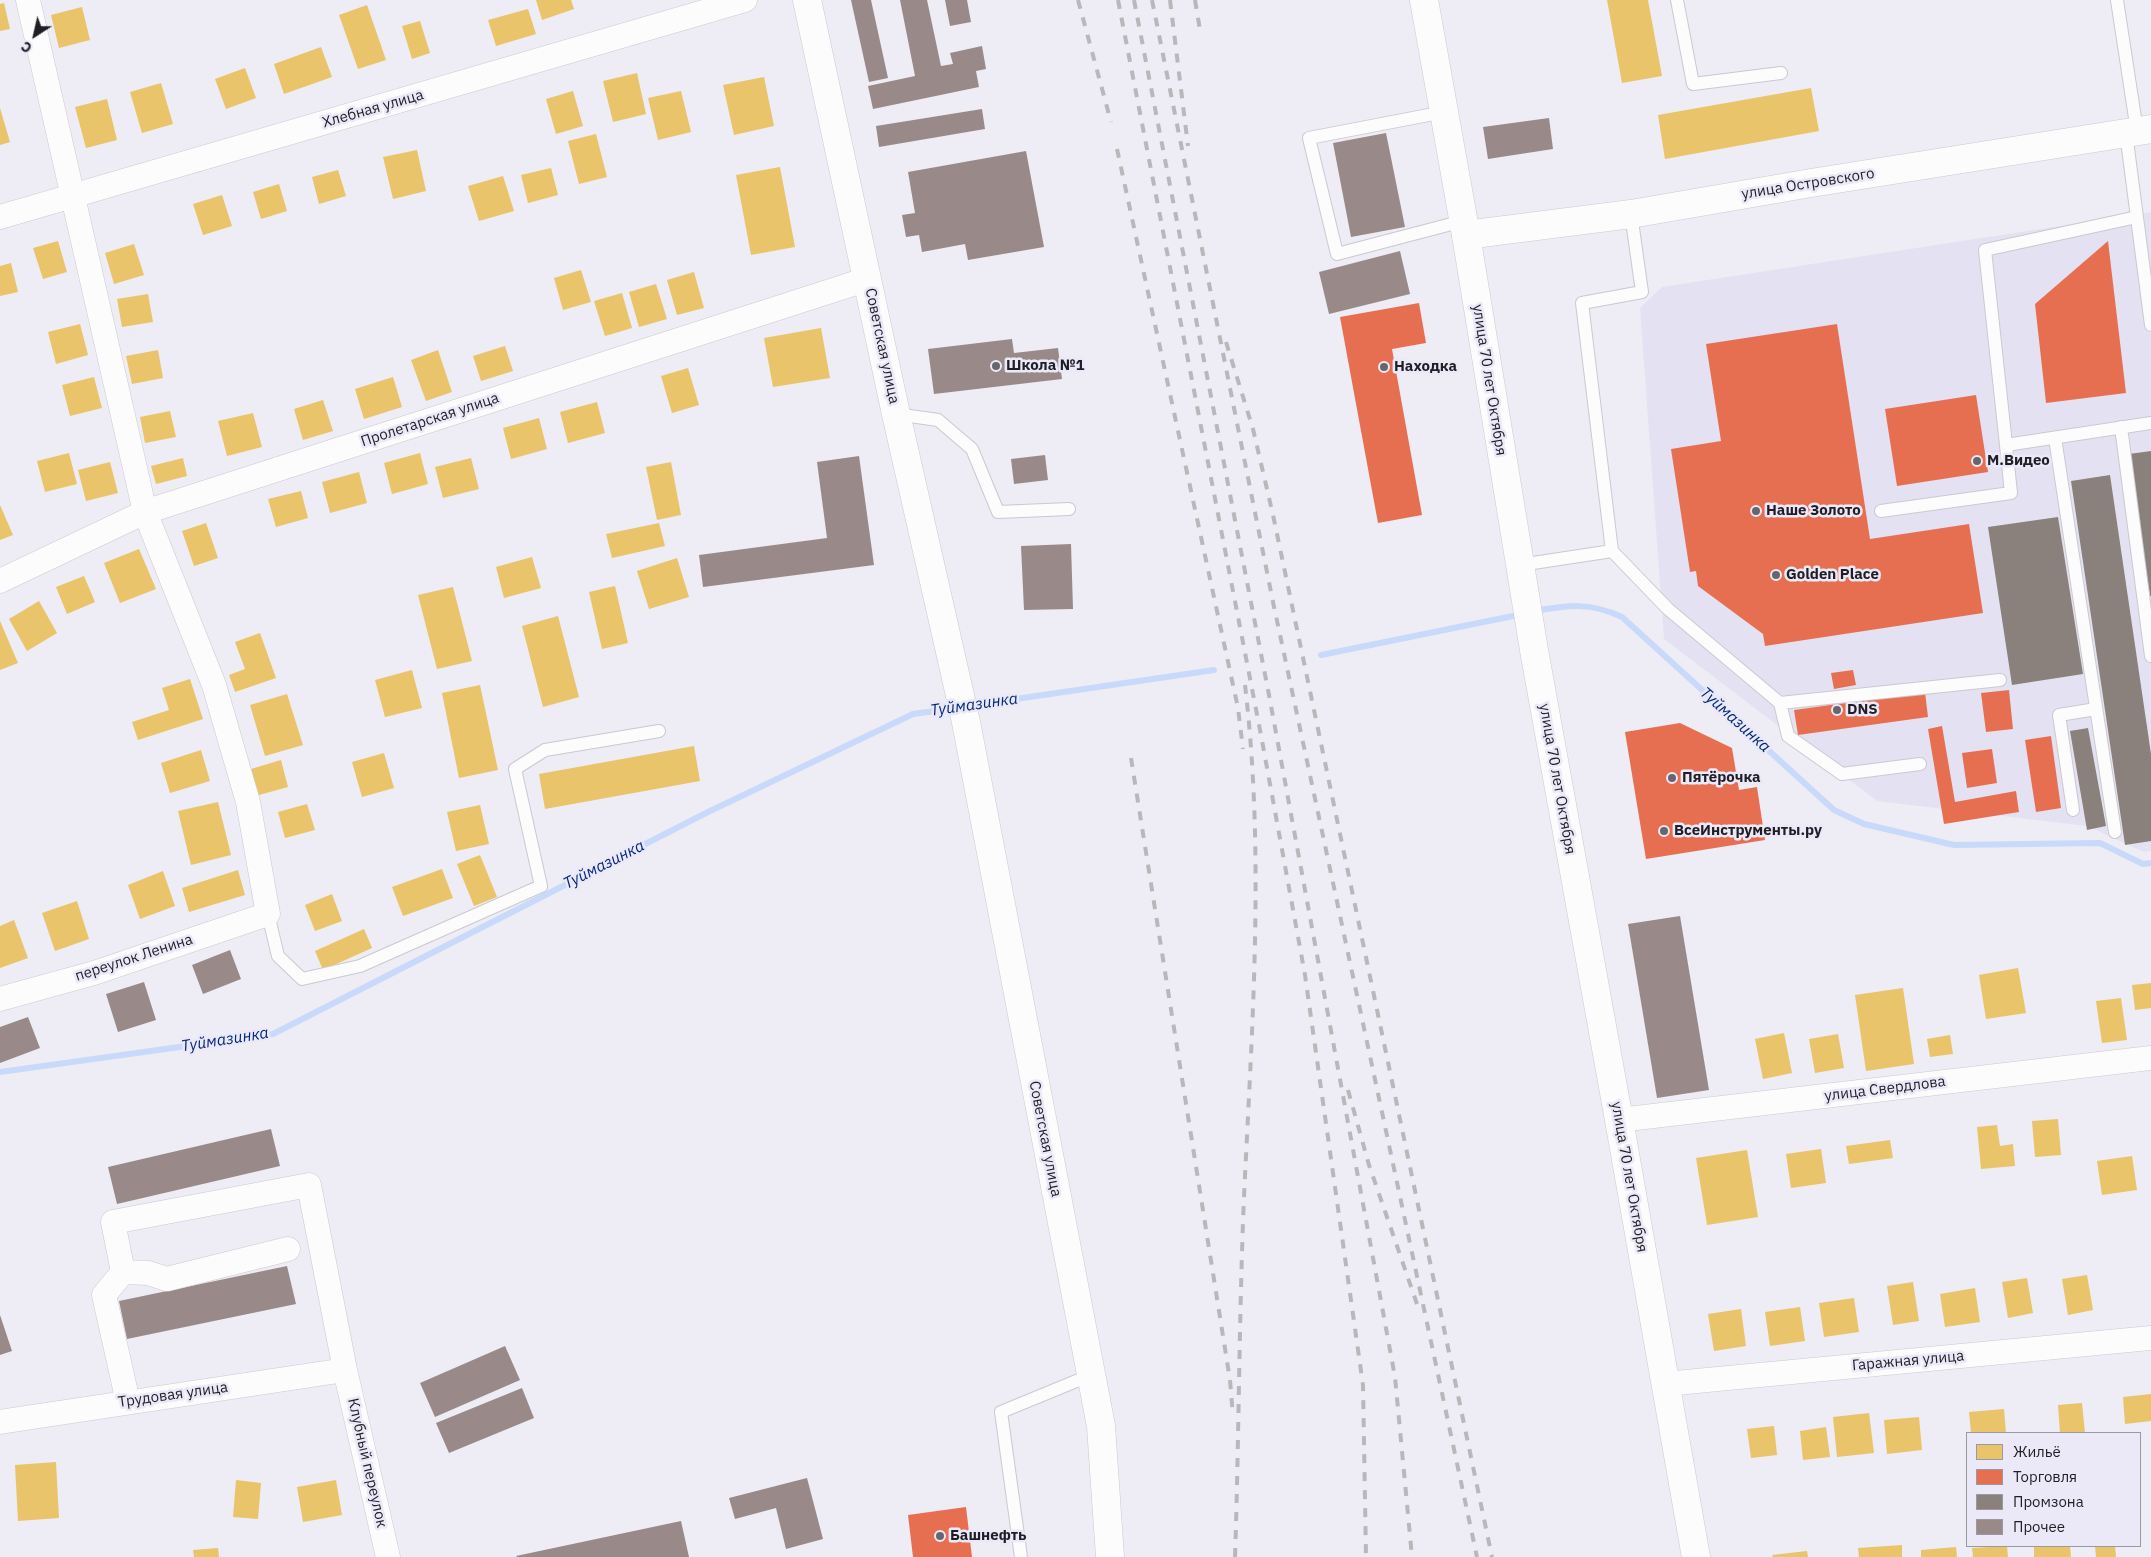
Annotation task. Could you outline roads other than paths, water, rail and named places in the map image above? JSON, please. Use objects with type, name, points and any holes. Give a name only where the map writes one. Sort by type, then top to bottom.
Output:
[{"type":"street","points":[[28,0],[144,512],[214,685],[248,802],[268,914]]},
{"type":"street","name":"Хлебная улица","points":[[0,217],[745,0]]},
{"type":"street","name":"Советская улица","points":[[807,0],[896,414],[966,722],[1101,1426],[1110,1557]]},
{"type":"street","name":"улица 70 лет Октября","points":[[1424,0],[1534,650],[1696,1557]]},
{"type":"street","name":"улица Островского","points":[[1464,228],[1631,214],[1811,182],[2138,131]]},
{"type":"street","name":"Пролетарская улица","points":[[0,581],[144,512],[868,279]]},
{"type":"street","name":"переулок Ленина","points":[[0,999],[94,972],[268,914]]},
{"type":"street","name":"улица Свердлова","points":[[1619,1120],[2151,1058]]},
{"type":"street","name":"Клубный переулок","points":[[123,1272],[113,1222],[309,1185],[345,1370],[388,1557]]},
{"type":"street","points":[[128,1402],[104,1295],[123,1272],[148,1273],[167,1279],[288,1249]]},
{"type":"street","name":"Гаражная улица","points":[[1665,1384],[2151,1338]]},
{"type":"street","name":"Трудовая улица","points":[[0,1422],[345,1370]]},
{"type":"lane","points":[[1677,0],[1693,84],[1781,73]]},
{"type":"lane","points":[[2117,0],[2138,131],[2137,217],[2151,325]]},
{"type":"lane","points":[[1444,112],[1309,138],[1337,254],[1464,228]]},
{"type":"lane","points":[[1631,214],[1642,292],[1582,303],[1612,551],[1668,609],[1780,703],[1788,736],[1842,774],[1920,764]]},
{"type":"lane","points":[[1881,511],[2012,492],[1985,250],[2137,217]]},
{"type":"lane","points":[[896,414],[938,420],[972,449],[998,512],[1069,509]]},
{"type":"lane","points":[[2006,445],[2151,422]]},
{"type":"lane","points":[[2121,427],[2151,656]]},
{"type":"lane","points":[[2055,438],[2116,832]]},
{"type":"lane","points":[[1520,565],[1612,551]]},
{"type":"lane","points":[[1780,703],[2000,680]]},
{"type":"lane","points":[[2073,810],[2059,715],[2096,709]]},
{"type":"lane","points":[[268,914],[278,956],[302,979],[360,966],[541,886],[515,770],[546,750],[659,731]]},
{"type":"lane","points":[[1021,1557],[1001,1412],[1091,1375]]},
{"type":"waterway","name":"Туймазинка","points":[[1535,611],[1579,606],[1600,609],[1622,617],[1834,810],[1864,824],[1954,845],[2100,843],[2143,864],[2151,863]]},
{"type":"waterway","name":"Туймазинка","points":[[1321,655],[1523,614]]},
{"type":"waterway","name":"Туймазинка","points":[[968,706],[1214,670]]},
{"type":"waterway","name":"Туймазинка","points":[[0,1072],[273,1034],[708,812],[913,714],[956,708]]},
{"type":"railway","points":[[1078,0],[1111,122]]},
{"type":"railway","points":[[1118,0],[1261,735],[1305,975],[1363,1385],[1366,1557]]},
{"type":"railway","points":[[1134,0],[1269,695],[1395,1377],[1412,1557]]},
{"type":"railway","points":[[1152,0],[1273,602],[1477,1557]]},
{"type":"railway","points":[[1170,0],[1188,146]]},
{"type":"railway","points":[[1195,0],[1200,30]]},
{"type":"railway","points":[[1117,149],[1238,708],[1243,749]]},
{"type":"railway","points":[[1226,342],[1253,429],[1273,515],[1492,1557]]},
{"type":"railway","points":[[1235,1557],[1242,1242],[1253,1005],[1256,876],[1251,749],[1245,685]]},
{"type":"railway","points":[[1131,758],[1230,1380],[1233,1416]]},
{"type":"railway","points":[[1348,1090],[1369,1165],[1417,1304]]},
{"type":"place","name":"Школа №1","points":[[996,366]]},
{"type":"place","name":"Находка","points":[[1384,367]]},
{"type":"place","name":"М.Видео","points":[[1977,461]]},
{"type":"place","name":"Наше Золото","points":[[1756,511]]},
{"type":"place","name":"Golden Place","points":[[1776,575]]},
{"type":"place","name":"DNS","points":[[1837,710]]},
{"type":"place","name":"Пятёрочка","points":[[1672,778]]},
{"type":"place","name":"ВсеИнструменты.ру","points":[[1664,831]]},
{"type":"place","name":"Башнефть","points":[[940,1536]]}]
